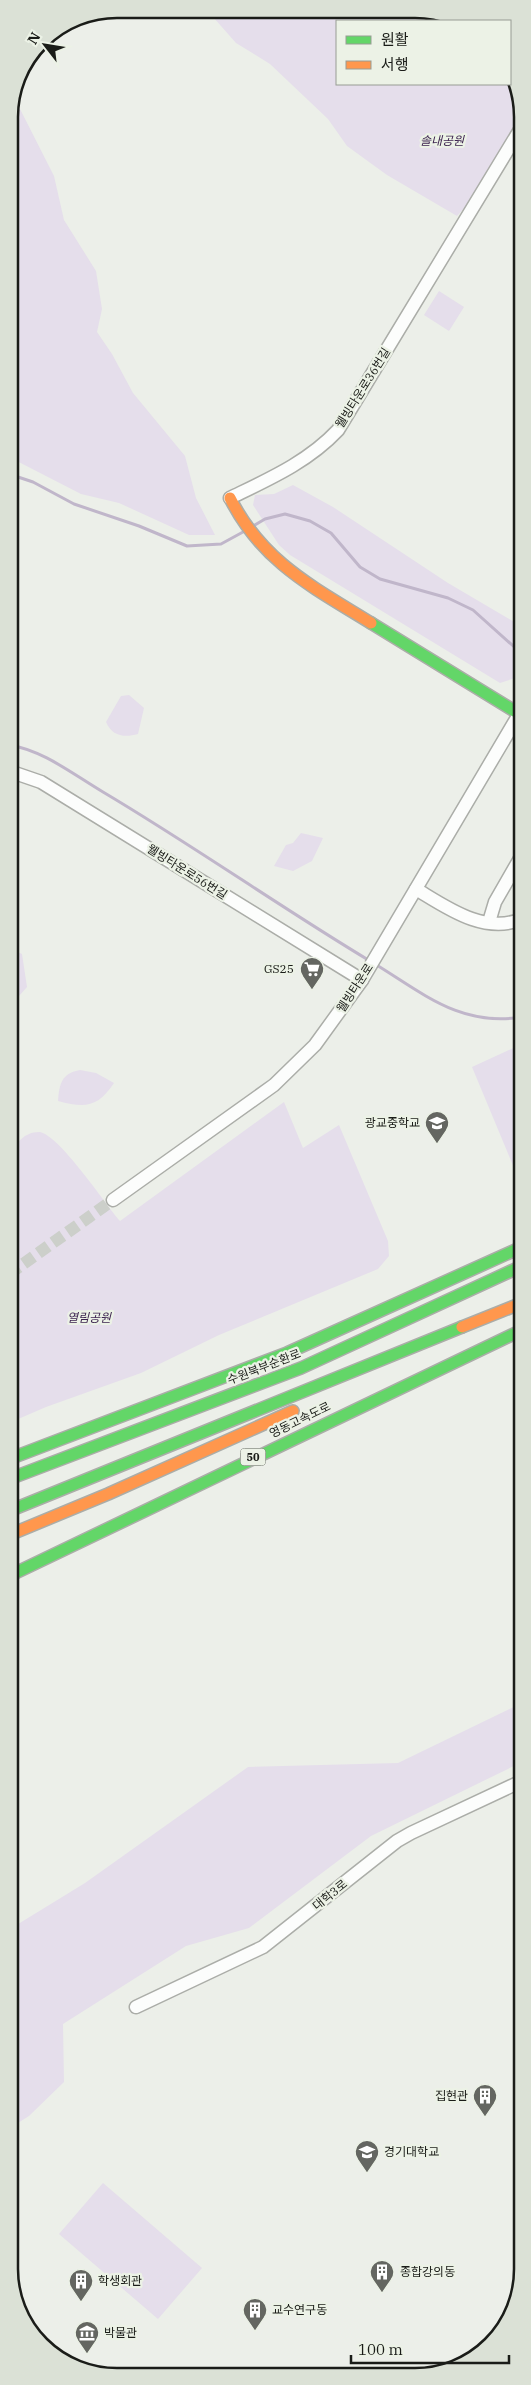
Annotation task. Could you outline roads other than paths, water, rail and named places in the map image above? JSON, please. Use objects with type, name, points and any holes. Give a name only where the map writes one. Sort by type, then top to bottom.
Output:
[{"type":"main road","name":"웰빙타운로36번길","points":[[230,498],[238,516],[256,541],[276,562],[295,576],[514,709]]},
{"type":"main road","name":"수원북부순환로","points":[[18,1456],[287,1353],[513,1250]]},
{"type":"main road","name":"수원북부순환로","points":[[18,1476],[301,1368],[513,1270]]},
{"type":"main road","name":"영동고속도로","points":[[18,1508],[513,1306]]},
{"type":"main road","name":"영동고속도로","points":[[320,1397],[485,1317]]},
{"type":"main road","name":"영동고속도로","points":[[18,1572],[513,1334]]},
{"type":"main road","name":"영동고속도로","points":[[18,1532],[117,1490],[303,1406]]},
{"type":"street","name":"웰빙타운로36번길","points":[[230,498],[292,467],[326,442],[338,430],[514,140]]},
{"type":"street","name":"웰빙타운로","points":[[114,1200],[274,1085],[296,1066],[331,1025],[365,975],[514,725]]},
{"type":"street","name":"웰빙타운로56번길","points":[[18,774],[49,786],[365,975]]},
{"type":"street","points":[[489,922],[495,902],[514,870]]},
{"type":"street","points":[[416,888],[456,913],[470,919],[489,922],[514,922]]},
{"type":"street","name":"대학3로","points":[[136,2007],[262,1947],[404,1837],[513,1784]]},
{"type":"waterway","points":[[18,477],[33,482],[74,504],[139,526],[187,546],[221,544],[243,532]]},
{"type":"waterway","points":[[253,526],[265,519],[285,514],[310,521],[331,533],[360,567],[380,579],[448,598],[473,610],[514,647]]},
{"type":"waterway","points":[[18,747],[34,752],[58,764],[370,961]]},
{"type":"waterway","points":[[375,964],[427,997],[462,1013],[500,1019],[514,1018]]},
{"type":"tunnel","points":[[18,1268],[113,1200]]},
{"type":"place","name":"GS25","points":[[312,990]]},
{"type":"place","name":"광교중학교","points":[[437,1144]]},
{"type":"place","name":"집현관","points":[[485,2117]]},
{"type":"place","name":"경기대학교","points":[[367,2173]]},
{"type":"place","name":"종합강의동","points":[[382,2293]]},
{"type":"place","name":"학생회관","points":[[81,2302]]},
{"type":"place","name":"교수연구동","points":[[255,2331]]},
{"type":"place","name":"박물관","points":[[87,2354]]},
{"type":"park label","name":"솔내공원","points":[[442,141]]},
{"type":"park label","name":"열림공원","points":[[89,1318]]}]
